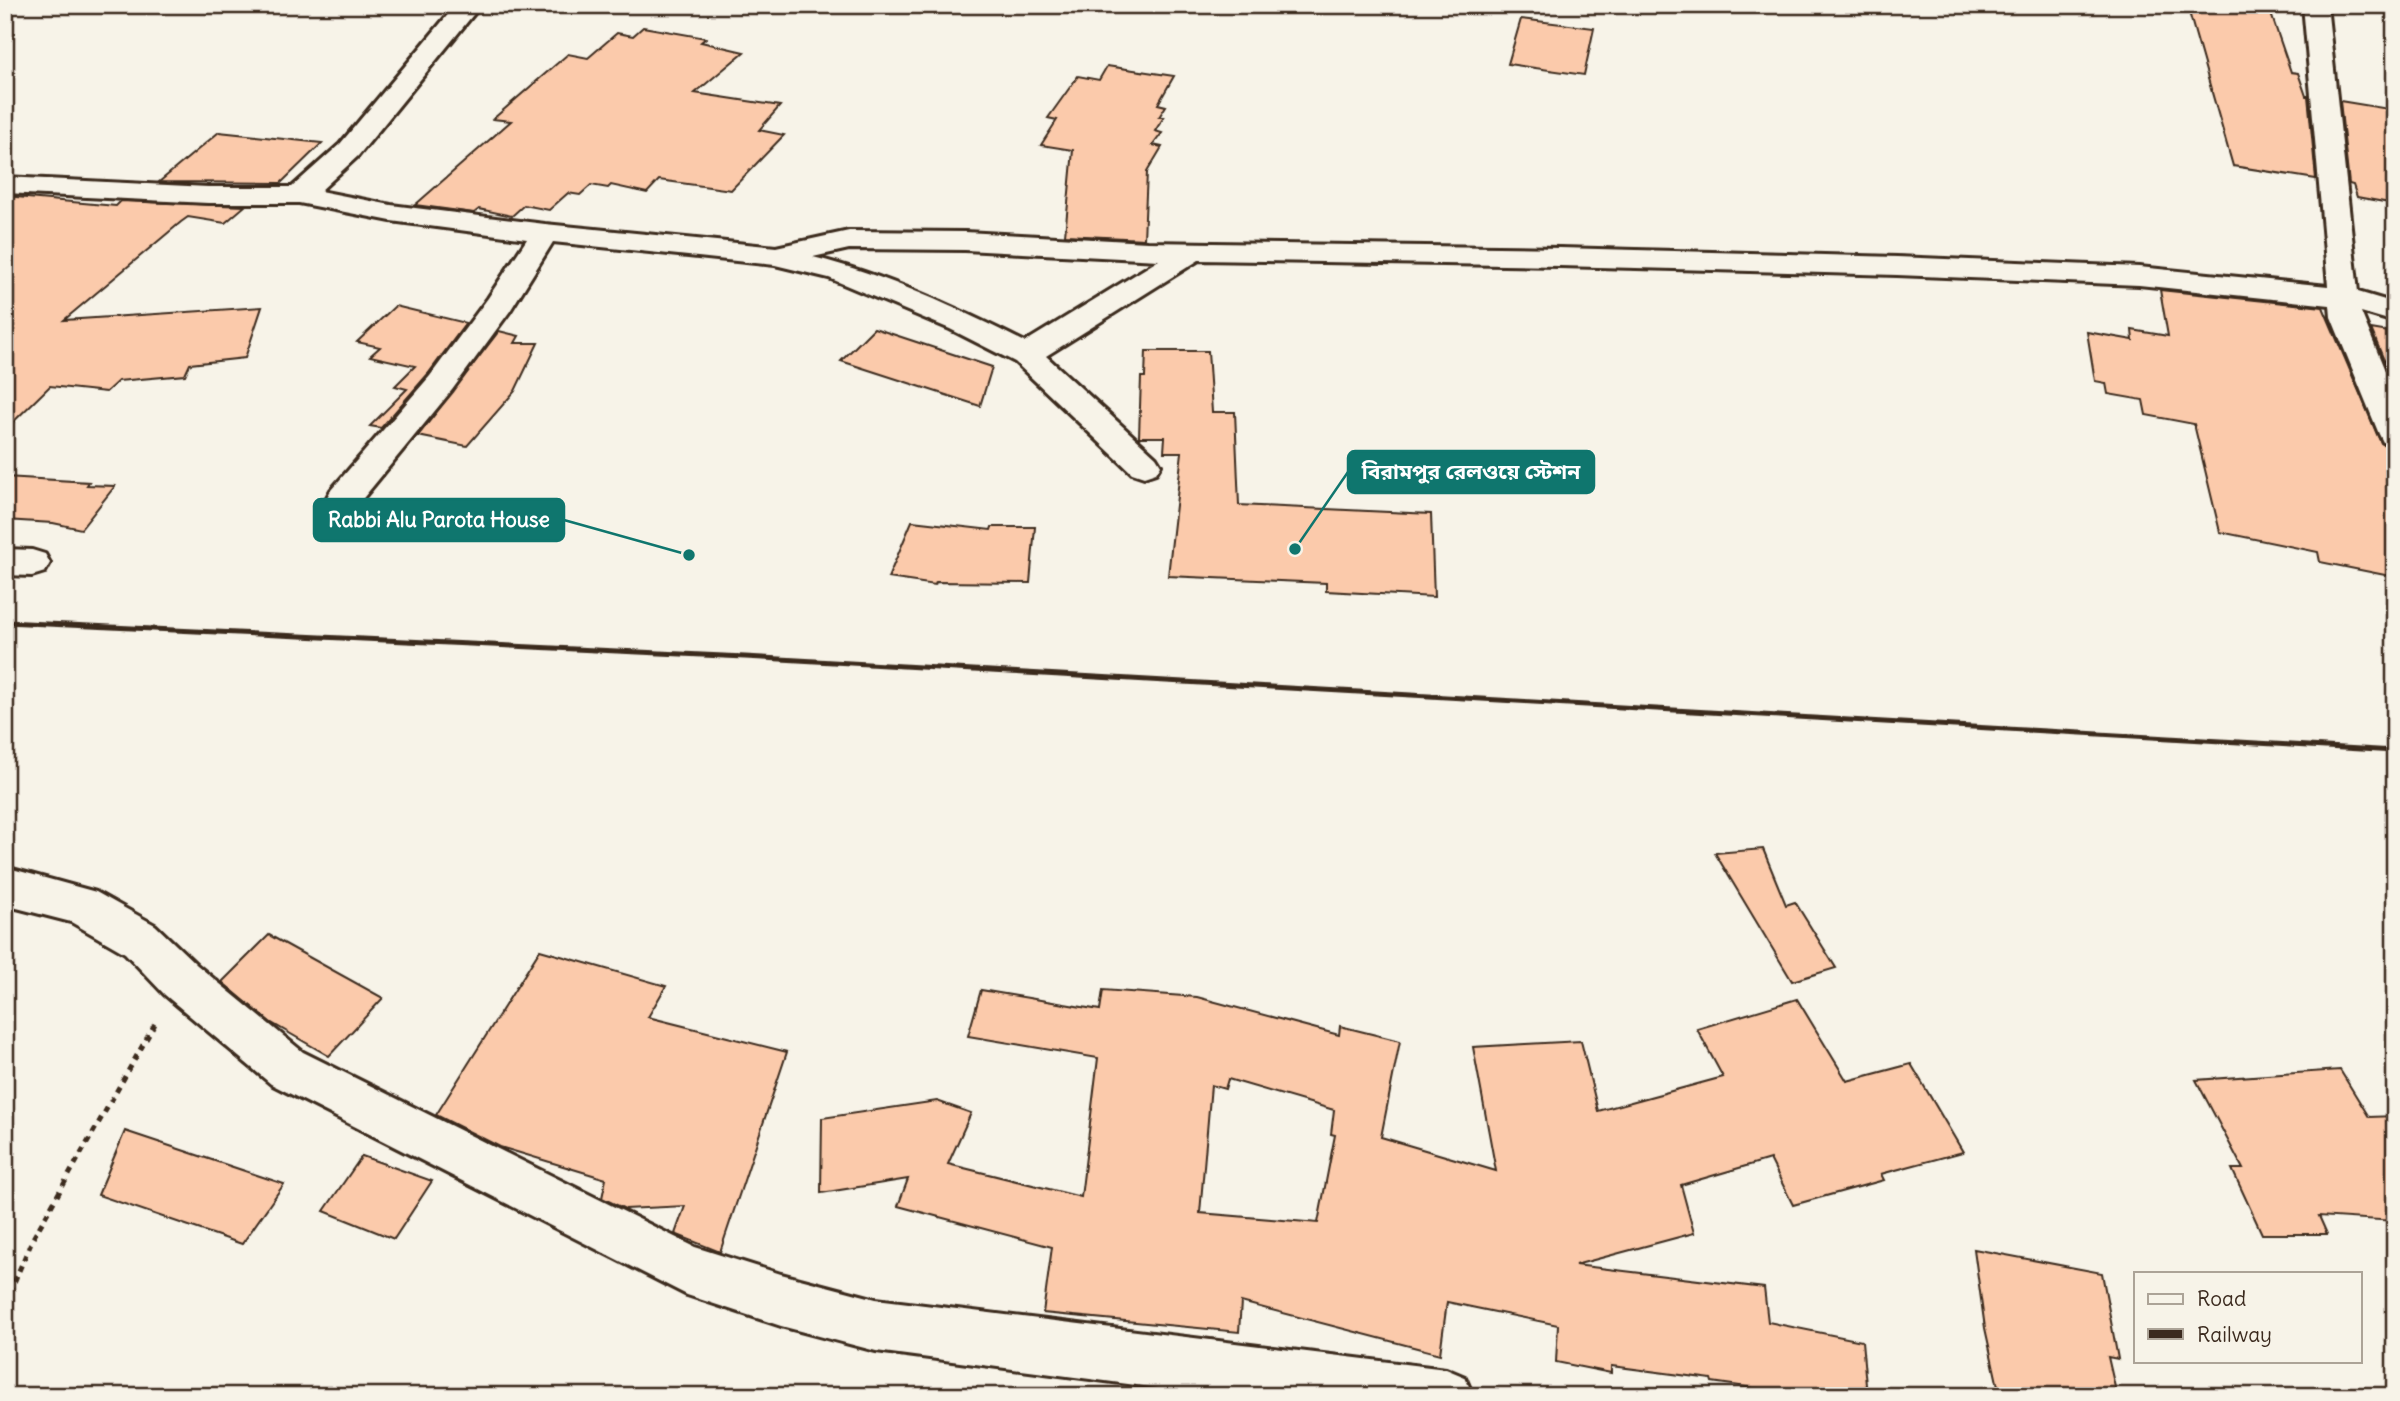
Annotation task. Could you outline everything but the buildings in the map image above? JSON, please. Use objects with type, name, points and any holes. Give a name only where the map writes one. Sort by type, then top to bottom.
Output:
[{"type":"street","points":[[299,195],[349,150],[468,5]]},
{"type":"street","points":[[2315,5],[2346,317],[2395,435]]},
{"type":"street","points":[[5,186],[208,195],[299,195],[391,213],[545,233],[776,256],[839,272],[961,322],[1026,355],[1144,465]]},
{"type":"street","points":[[343,499],[441,383],[499,304],[545,233]]},
{"type":"street","points":[[776,256],[849,240],[965,241],[1192,252],[1560,257],[1897,266],[2139,276],[2343,297],[2395,313]]},
{"type":"street","points":[[1026,355],[1192,252]]},
{"type":"street","points":[[5,886],[81,906],[140,939],[181,980],[287,1068],[687,1270],[781,1300],[876,1325],[1446,1396]]},
{"type":"path","points":[[5,1304],[32,1240],[118,1084],[181,980]]},
{"type":"railway","points":[[5,622],[745,657],[2395,751]]},
{"type":"place","name":"বিরামপুর রেলওয়ে স্টেশন","points":[[1295,549]]},
{"type":"place","name":"Rabbi Alu Parota House","points":[[689,555]]}]
